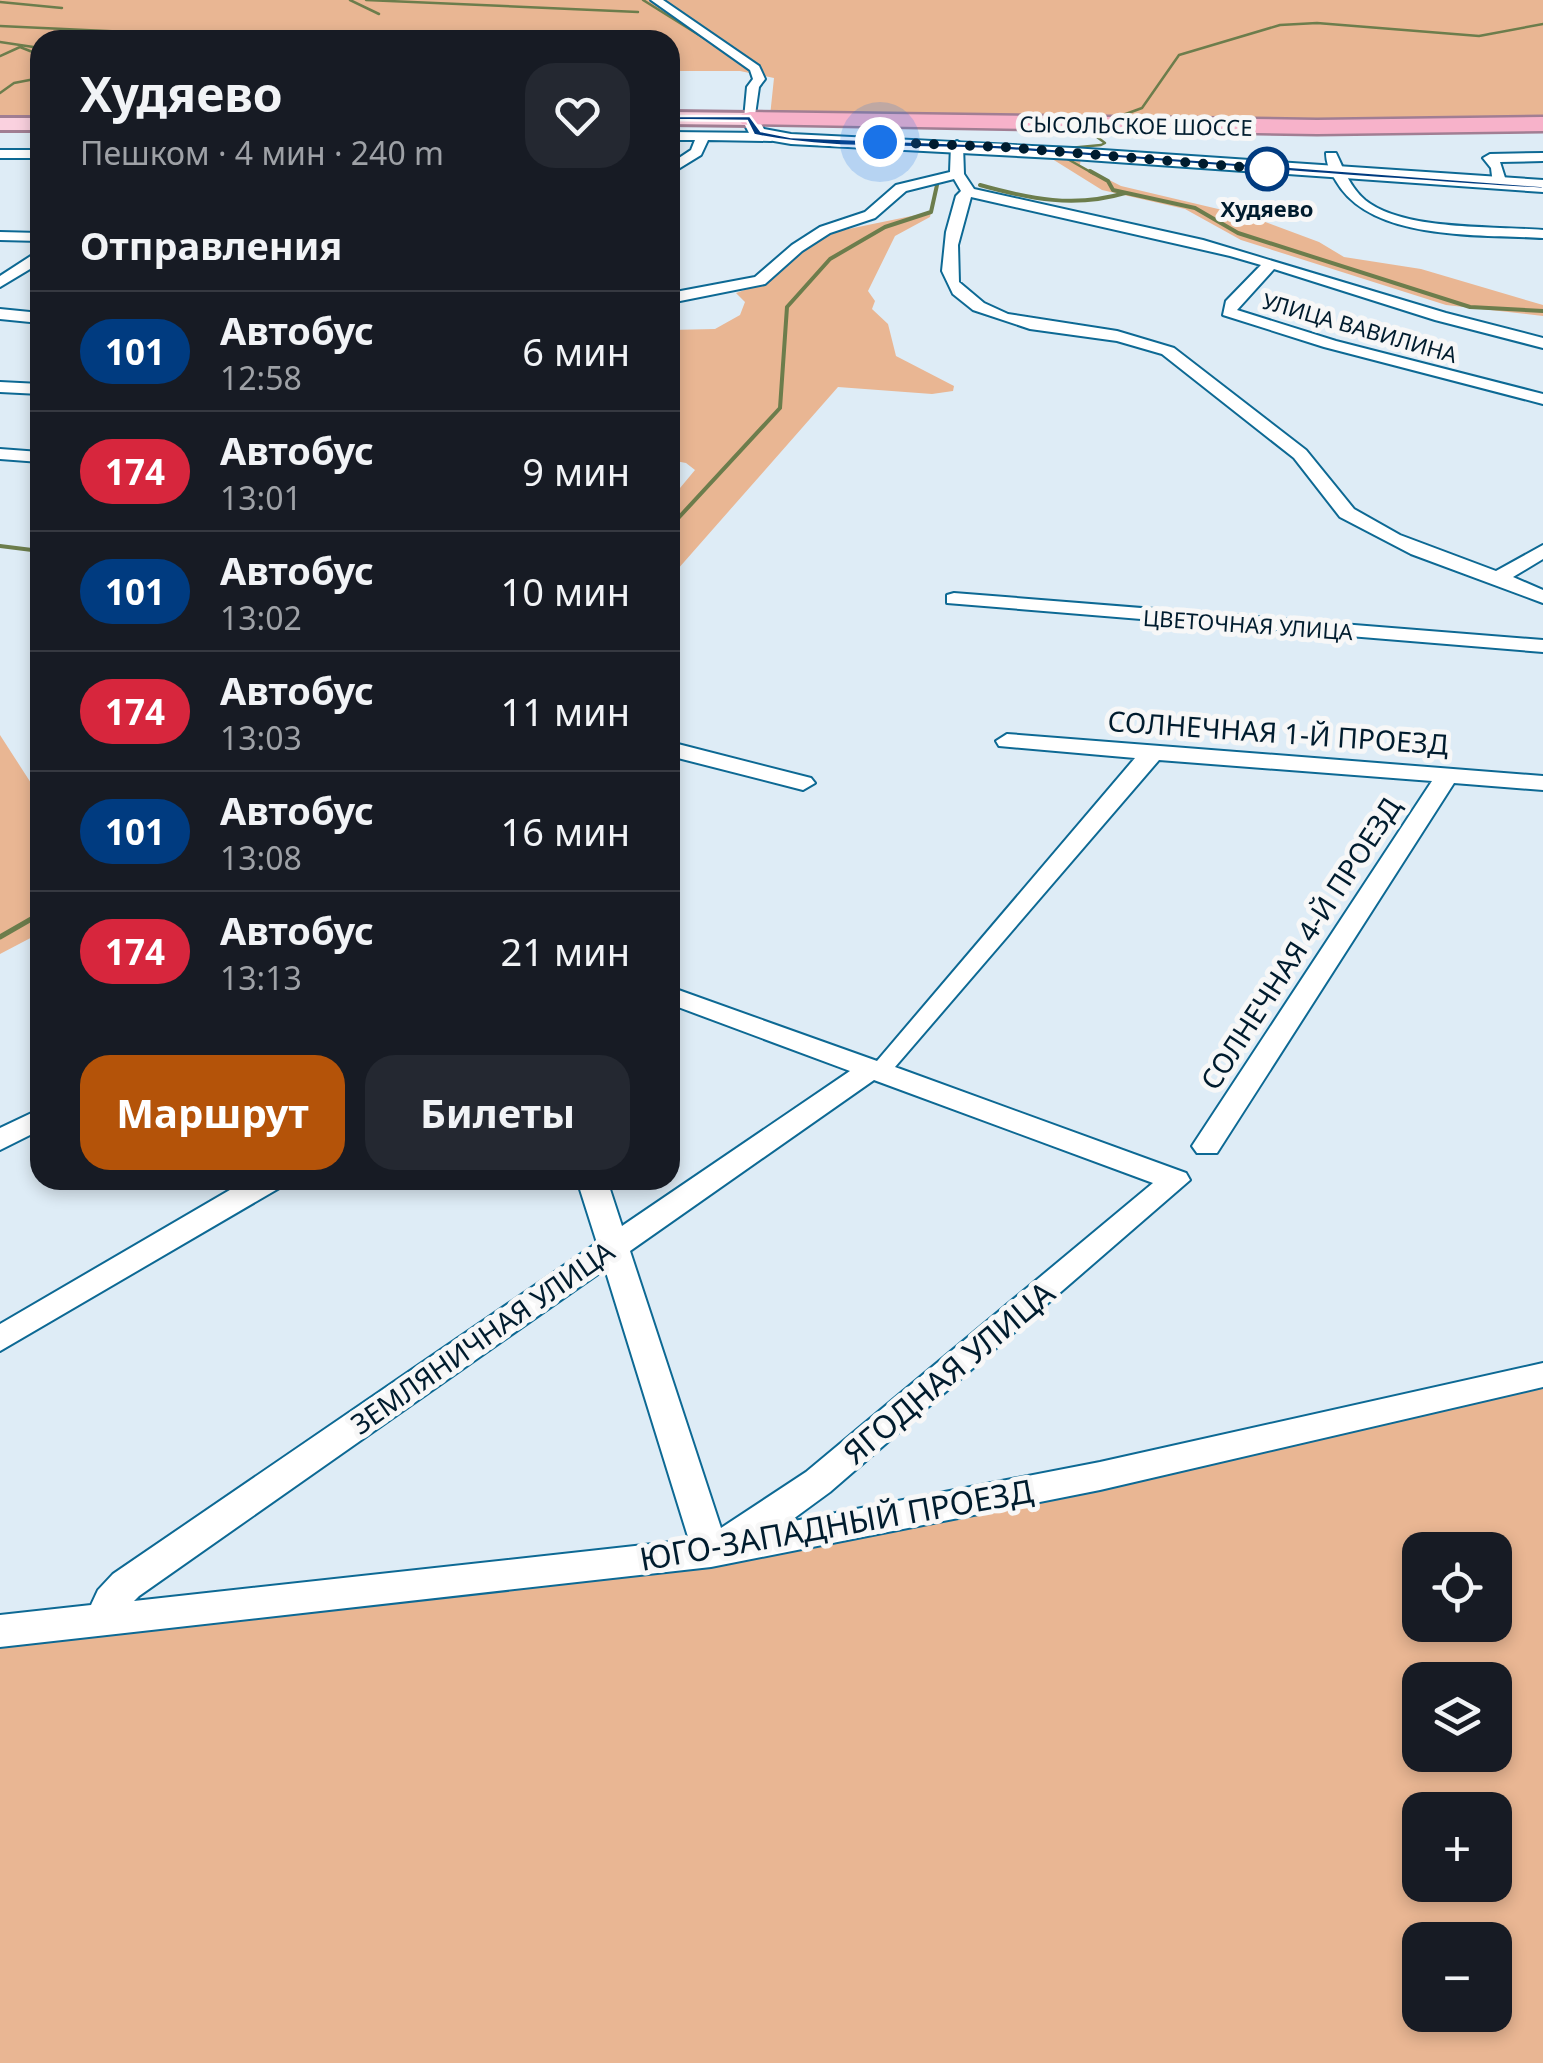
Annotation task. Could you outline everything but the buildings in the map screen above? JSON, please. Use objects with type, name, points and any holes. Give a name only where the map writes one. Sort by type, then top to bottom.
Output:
[{"type":"highway","name":"СЫСОЛЬСКОЕ ШОССЕ","points":[[750,119],[1317,128],[1543,124]]},
{"type":"main road","name":"СЫСОЛЬСКОЕ ШОССЕ","points":[[680,118],[750,119]]},
{"type":"main road","points":[[750,119],[752,129],[771,137],[1334,165],[1543,186]]},
{"type":"main road","points":[[0,124],[30,124]]},
{"type":"street","points":[[656,0],[754,68],[760,80],[753,88],[750,119]]},
{"type":"street","points":[[680,137],[771,137]]},
{"type":"street","points":[[680,163],[696,152],[703,138]]},
{"type":"street","points":[[957,145],[957,174],[970,192],[1099,217],[1270,264],[1453,323],[1543,343]]},
{"type":"street","points":[[0,154],[30,154]]},
{"type":"street","points":[[1500,184],[1498,168],[1490,158],[1543,157]]},
{"type":"street","points":[[1334,165],[1364,206],[1392,217],[1543,234]]},
{"type":"street","points":[[680,296],[760,281],[819,233],[870,216],[901,188],[957,174]]},
{"type":"street","points":[[970,192],[964,196],[951,242],[949,277],[956,290],[971,301],[1015,319],[1122,337],[1169,352],[1303,456],[1331,498],[1347,512],[1384,534],[1543,597]]},
{"type":"street","points":[[0,236],[30,237]]},
{"type":"street","name":"УЛИЦА ВАВИЛИНА","points":[[1270,264],[1231,304],[1229,312],[1330,344],[1543,399]]},
{"type":"street","points":[[0,282],[30,265]]},
{"type":"street","points":[[0,314],[30,317]]},
{"type":"street","points":[[0,387],[30,388]]},
{"type":"street","points":[[0,454],[30,456]]},
{"type":"street","points":[[1498,578],[1543,552]]},
{"type":"street","name":"ЦВЕТОЧНАЯ УЛИЦА","points":[[954,600],[1543,646]]},
{"type":"street","name":"СОЛНЕЧНАЯ 1-Й ПРОЕЗД","points":[[1008,741],[1543,783]]},
{"type":"street","points":[[680,752],[804,783]]},
{"type":"street","name":"ЗЕМЛЯНИЧНАЯ УЛИЦА","points":[[107,1617],[111,1601],[126,1586],[880,1065],[1152,753]]},
{"type":"street","name":"СОЛНЕЧНАЯ 4-Й ПРОЕЗД","points":[[1207,1146],[1448,775]]},
{"type":"street","points":[[680,998],[880,1065]]},
{"type":"street","name":"ЯГОДНАЯ УЛИЦА","points":[[711,1552],[818,1482],[1175,1180],[880,1065]]},
{"type":"street","points":[[0,1140],[30,1124]]},
{"type":"street","points":[[0,1339],[253,1190]]},
{"type":"street","points":[[595,1190],[711,1552]]},
{"type":"street","name":"ЮГО-ЗАПАДНЫЙ ПРОЕЗД","points":[[0,1631],[711,1552],[1100,1476],[1543,1375]]},
{"type":"shaded area","points":[[0,0],[1543,0],[1543,121],[1318,124],[770,116],[774,78],[740,71],[680,71],[680,30],[30,30],[30,121],[0,121]]},
{"type":"shaded area","points":[[1049,157],[1081,157],[1080,165],[1121,186],[1252,217],[1319,242],[1344,257],[1421,269],[1543,305],[1543,316],[1446,305],[1241,240],[1185,209],[1102,190]]},
{"type":"shaded area","points":[[931,212],[930,217],[895,236],[868,291],[875,301],[872,309],[888,324],[896,356],[954,386],[953,391],[932,394],[838,387],[680,567],[680,488],[695,470],[680,462],[680,330],[715,329],[740,315],[745,302],[736,293],[762,284],[824,234]]},
{"type":"shaded area","points":[[0,735],[30,782],[30,938],[0,954]]},
{"type":"shaded area","points":[[1543,1385],[1543,2063],[0,2063],[0,1648],[716,1555]]},
{"type":"waterway","points":[[350,0],[379,14]]},
{"type":"waterway","points":[[366,0],[638,12]]},
{"type":"waterway","points":[[643,0],[723,50]]},
{"type":"waterway","points":[[0,2],[62,8]]},
{"type":"waterway","points":[[1112,119],[1142,108],[1179,55],[1280,25],[1317,23],[1479,36],[1543,24]]},
{"type":"waterway","points":[[0,26],[85,30]]},
{"type":"waterway","points":[[0,42],[30,46]]},
{"type":"waterway","points":[[0,56],[20,47],[30,51]]},
{"type":"waterway","points":[[0,93],[14,83],[30,80]]},
{"type":"waterway","points":[[1069,148],[1101,145],[1105,143],[1097,137],[1114,128]]},
{"type":"waterway","points":[[1064,157],[1094,174]]},
{"type":"waterway","points":[[1090,171],[1108,181],[1113,190],[1195,208],[1238,233],[1470,307],[1543,311]]},
{"type":"waterway","points":[[680,516],[780,408],[787,307],[830,259],[885,227],[931,212],[937,185]]},
{"type":"waterway","points":[[980,185],[1070,201],[1125,193]]},
{"type":"waterway","points":[[0,546],[30,550]]},
{"type":"waterway","points":[[0,937],[30,920]]},
{"type":"bus line","name":"101","points":[[680,118],[750,119],[757,133],[791,139],[1002,147],[1191,164],[1543,186]]},
{"type":"place","name":"Худяево","points":[[1267,169]]},
{"type":"route","points":[[880,142],[1002,147],[1267,169]]}]
